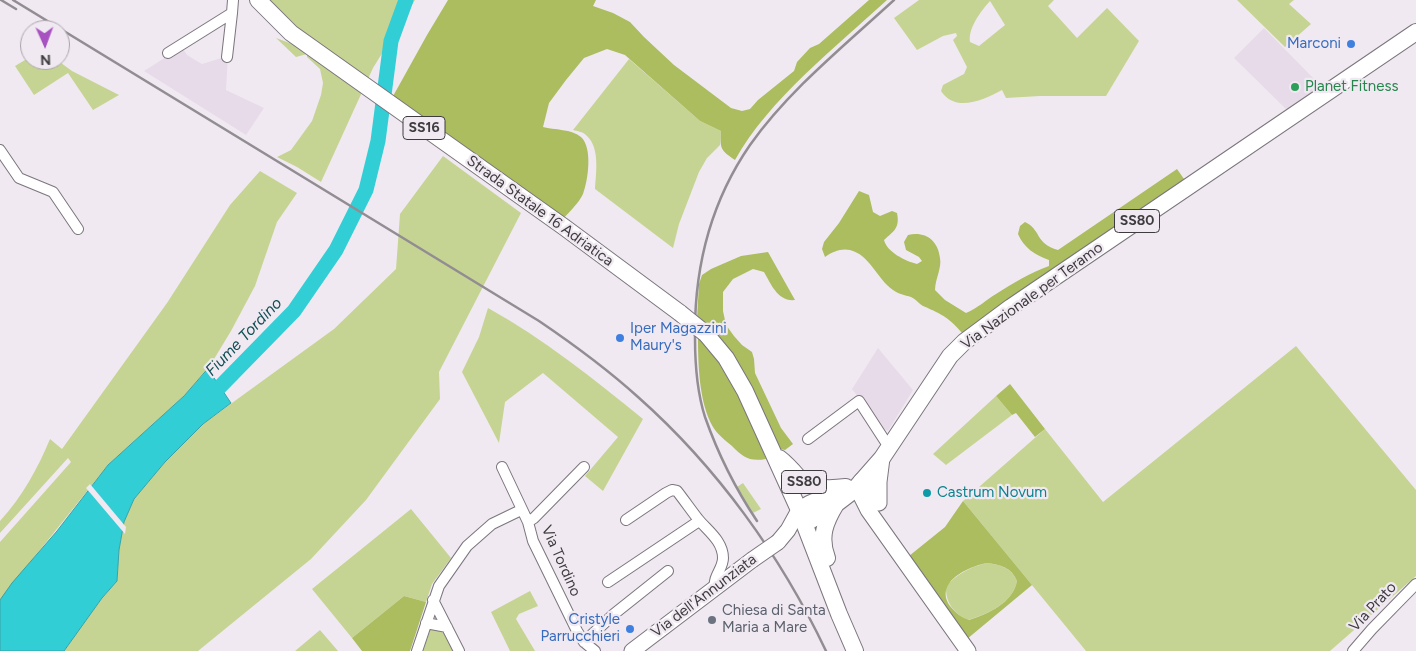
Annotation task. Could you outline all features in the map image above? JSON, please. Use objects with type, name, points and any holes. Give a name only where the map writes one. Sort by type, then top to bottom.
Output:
[{"type":"main road","name":"Strada Statale 16 Adriatica","points":[[258,0],[277,20],[315,51],[532,204],[706,334],[726,358],[745,391],[772,452]]},
{"type":"main road","name":"Via Nazionale per Teramo","points":[[802,517],[809,504],[853,484],[887,452],[944,364],[964,342],[984,326],[1416,32]]},
{"type":"main road","name":"SS80","points":[[772,452],[808,484],[813,486],[832,488],[853,484]]},
{"type":"main road","name":"SS16","points":[[772,452],[802,517],[855,651]]},
{"type":"main road","name":"Via Nazionale per Teramo","points":[[802,517],[836,504],[853,491],[853,484]]},
{"type":"main road","name":"Via Nazionale per Teramo","points":[[828,583],[831,567],[825,552],[823,532],[836,504]]},
{"type":"street","points":[[227,57],[233,0]]},
{"type":"street","points":[[168,53],[232,13]]},
{"type":"street","points":[[0,150],[19,178],[53,192],[78,229]]},
{"type":"street","points":[[808,439],[858,402],[885,441],[887,452],[874,506]]},
{"type":"street","points":[[502,467],[528,522]]},
{"type":"street","name":"Via Tordino","points":[[584,467],[528,522],[533,540],[584,642],[595,651]]},
{"type":"street","points":[[853,484],[860,494],[874,506],[888,537],[968,651]]},
{"type":"street","points":[[626,520],[672,490],[677,490],[699,521],[713,534],[722,551],[723,563],[714,581],[716,587]]},
{"type":"street","points":[[836,504],[852,503],[874,506]]},
{"type":"street","points":[[417,651],[439,586],[467,546],[492,524],[521,510]]},
{"type":"street","name":"Via dell'Annunziata","points":[[632,651],[778,542],[802,517]]},
{"type":"street","points":[[608,582],[699,521]]},
{"type":"street","points":[[584,642],[614,614],[668,571]]},
{"type":"street","name":"Via Prato","points":[[1353,651],[1416,584]]},
{"type":"street","points":[[433,600],[459,651]]},
{"type":"street","points":[[426,623],[447,627]]},
{"type":"shaded area","points":[[1264,28],[1323,88],[1289,112],[1234,58]]},
{"type":"shaded area","points":[[182,47],[187,55],[202,64],[228,56],[226,90],[264,108],[246,135],[144,71]]},
{"type":"shaded area","points":[[878,348],[913,390],[888,431],[883,429],[852,389]]},
{"type":"green space","points":[[267,0],[415,0],[373,68],[321,182],[277,157],[291,150],[312,121],[323,83],[320,69],[307,57],[307,54],[296,57],[276,38],[295,45],[300,31]]},
{"type":"green space","points":[[448,0],[596,0],[593,6],[613,13],[630,22],[674,65],[731,108],[742,111],[750,109],[758,100],[794,71],[797,62],[810,48],[819,44],[869,0],[887,0],[825,55],[785,95],[749,138],[735,160],[726,154],[722,148],[721,131],[700,121],[625,55],[607,49],[584,58],[549,103],[543,127],[577,134],[585,142],[587,149],[588,173],[583,194],[563,219],[392,98]]},
{"type":"green space","points":[[919,0],[1054,0],[1048,6],[1077,38],[1107,8],[1139,41],[1106,96],[1006,98],[1002,90],[978,101],[962,103],[954,102],[947,98],[941,91],[943,85],[964,74],[967,67],[953,40],[957,36],[956,33],[943,36],[917,50],[894,18]],"holes":[[[990,1],[1005,25],[979,46],[970,42],[973,26]]]},
{"type":"green space","points":[[1237,0],[1294,0],[1289,4],[1311,24],[1285,47]]},
{"type":"green space","points":[[629,59],[700,121],[721,131],[720,145],[707,158],[699,172],[679,224],[673,248],[595,189],[596,154],[594,147],[586,135],[573,130]]},
{"type":"green space","points":[[20,63],[20,70],[70,70],[119,95],[93,110],[68,73],[34,95],[15,66]]},
{"type":"green space","points":[[443,156],[521,213],[439,372],[440,399],[366,500],[311,559],[198,651],[64,651],[102,598],[117,581],[119,550],[124,522],[134,499],[165,462],[203,424],[334,329],[396,269],[400,214]]},
{"type":"green space","points":[[1177,169],[1189,186],[964,335],[946,318],[923,306],[913,298],[893,290],[882,280],[868,262],[857,253],[850,250],[840,250],[825,257],[822,249],[824,242],[839,223],[859,191],[869,195],[873,212],[880,216],[892,211],[897,213],[897,226],[884,240],[897,255],[917,264],[922,261],[919,257],[906,250],[904,242],[908,235],[920,234],[930,238],[937,246],[940,262],[935,290],[945,300],[966,313],[1015,282],[1049,266],[1049,260],[1030,250],[1020,239],[1018,234],[1020,226],[1025,222],[1034,228],[1045,244],[1058,250]]},
{"type":"green space","points":[[260,171],[297,193],[277,222],[255,286],[208,369],[184,396],[108,465],[0,600],[0,542],[71,462],[68,458],[0,533],[0,521],[29,482],[50,439],[62,449],[167,303],[230,205]]},
{"type":"green space","points":[[768,252],[795,300],[784,298],[772,287],[764,272],[753,269],[733,279],[723,292],[723,311],[726,325],[742,345],[752,352],[755,373],[781,428],[793,444],[785,450],[777,448],[697,318],[699,284],[702,275],[741,256]]},
{"type":"green space","points":[[488,308],[549,346],[643,419],[603,491],[585,476],[618,437],[543,373],[505,402],[499,443],[462,372],[479,337]]},
{"type":"green space","points":[[698,336],[718,352],[750,417],[766,459],[755,460],[743,456],[713,427],[702,395]]},
{"type":"green space","points":[[1296,346],[1416,490],[1416,576],[1330,651],[1086,651],[963,501],[1045,429],[1103,502]]},
{"type":"green space","points":[[1010,384],[1045,429],[1035,437],[1016,413],[1012,415],[996,396]]},
{"type":"green space","points":[[996,396],[1012,415],[946,465],[933,454]]},
{"type":"green space","points":[[743,483],[761,509],[753,513],[737,487]]},
{"type":"green space","points":[[963,501],[1032,585],[967,639],[909,556],[945,527]],"holes":[[[986,563],[1001,566],[1012,573],[1017,581],[1015,589],[1005,601],[991,611],[969,620],[963,618],[950,606],[946,597],[946,590],[955,577],[962,572]]]},
{"type":"green space","points":[[411,509],[451,558],[432,584],[426,602],[404,596],[352,638],[312,589]]},
{"type":"green space","points":[[986,563],[996,564],[1012,573],[1017,581],[1015,589],[1005,601],[991,611],[968,620],[951,607],[947,597],[946,586],[964,572]]},
{"type":"green space","points":[[530,591],[538,606],[519,614],[516,619],[535,651],[510,651],[491,612]]},
{"type":"green space","points":[[404,596],[426,602],[410,651],[362,651],[352,638]]},
{"type":"green space","points":[[431,628],[444,633],[453,651],[423,651]]},
{"type":"green space","points":[[320,630],[338,651],[295,651]]},
{"type":"water","points":[[208,369],[231,403],[203,424],[165,462],[134,499],[124,522],[119,550],[117,581],[102,598],[64,651],[0,651],[0,600],[12,583],[57,531],[108,465],[184,396]]},
{"type":"pier","points":[[90,484],[126,527],[125,534],[86,488]]},
{"type":"waterway","name":"Fiume Tordino","points":[[207,400],[294,311],[336,250],[366,190],[378,141],[391,41],[406,0]]},
{"type":"railway","points":[[1,0],[16,9]]},
{"type":"railway","points":[[13,0],[539,321],[602,367],[667,424],[720,483],[768,547],[789,581],[826,651]]},
{"type":"railway","points":[[757,521],[734,483],[716,444],[705,417],[698,388],[695,358],[695,312],[701,262],[707,237],[724,190],[736,167],[765,125],[818,69],[894,0]]},
{"type":"place","name":"Marconi","points":[[1351,44]]},
{"type":"place","name":"Planet Fitness","points":[[1295,87]]},
{"type":"place","name":"Iper Magazzini Maury's","points":[[620,338]]},
{"type":"place","name":"Castrum Novum","points":[[927,493]]},
{"type":"place","name":"Chiesa di Santa Maria a Mare","points":[[712,620]]},
{"type":"place","name":"Cristyle Parrucchieri","points":[[630,629]]}]
